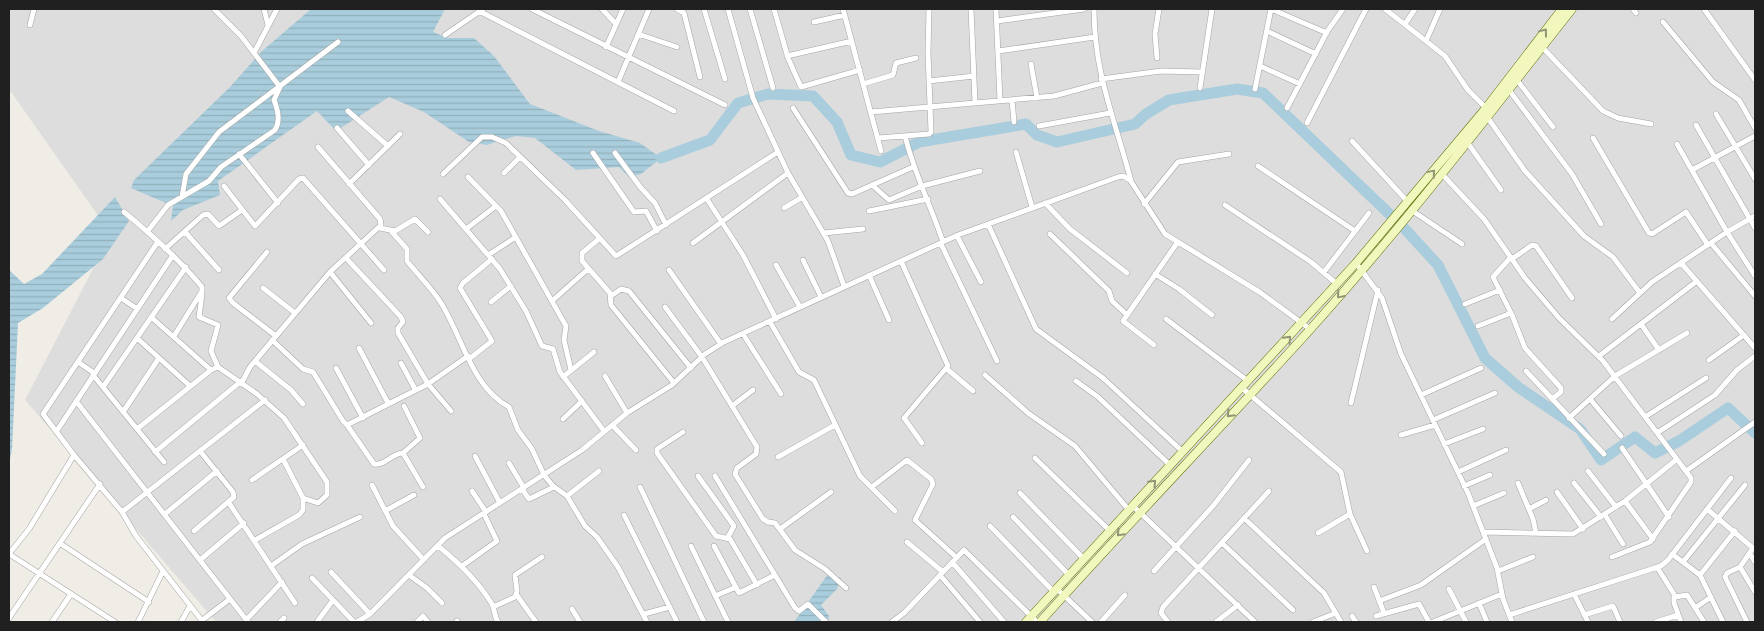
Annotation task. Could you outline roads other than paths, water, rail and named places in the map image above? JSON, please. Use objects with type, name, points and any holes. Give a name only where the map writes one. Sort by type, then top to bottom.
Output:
[{"type":"main road","points":[[1033,621],[1068,574],[1356,263],[1391,228],[1562,9]]},
{"type":"main road","points":[[1407,209],[1488,118],[1572,9]]},
{"type":"main road","points":[[1033,621],[1064,596],[1139,512],[1310,329],[1362,270],[1391,228]]},
{"type":"main road","points":[[1265,363],[1272,370]]},
{"type":"street","points":[[30,25],[34,9]]},
{"type":"street","points":[[214,9],[254,53],[280,87]]},
{"type":"street","points":[[264,9],[268,25]]},
{"type":"street","points":[[254,53],[277,9]]},
{"type":"street","points":[[532,9],[725,105]]},
{"type":"street","points":[[602,9],[616,24]]},
{"type":"street","points":[[606,47],[623,9]]},
{"type":"street","points":[[618,82],[649,9]]},
{"type":"street","points":[[677,9],[684,13],[700,77]]},
{"type":"street","points":[[704,9],[725,79]]},
{"type":"street","points":[[728,9],[757,109],[801,198],[824,233],[844,286]]},
{"type":"street","points":[[750,9],[773,88]]},
{"type":"street","points":[[774,9],[787,56],[801,87],[860,70]]},
{"type":"street","points":[[878,138],[930,133],[929,9]]},
{"type":"street","points":[[971,9],[975,103]]},
{"type":"street","points":[[996,9],[1000,101]]},
{"type":"street","points":[[997,21],[1084,9]]},
{"type":"street","points":[[1094,9],[1095,37],[1101,81],[1110,113],[1116,126],[1132,182],[1164,234],[1261,293],[1310,329]]},
{"type":"street","points":[[1157,58],[1155,34],[1159,9]]},
{"type":"street","points":[[1200,88],[1212,9]]},
{"type":"street","points":[[1256,89],[1271,9],[1327,33]]},
{"type":"street","points":[[1287,108],[1342,9]]},
{"type":"street","points":[[1307,123],[1366,9]]},
{"type":"street","points":[[1385,9],[1450,61],[1468,90],[1486,108]]},
{"type":"street","points":[[1405,24],[1415,9]]},
{"type":"street","points":[[1426,41],[1440,9]]},
{"type":"street","points":[[1704,9],[1755,80]]},
{"type":"street","points":[[445,35],[481,10],[674,111]]},
{"type":"street","points":[[814,22],[844,12],[881,151]]},
{"type":"street","points":[[1663,22],[1713,82],[1739,100],[1755,128]]},
{"type":"street","points":[[1266,31],[1316,54]]},
{"type":"street","points":[[638,34],[678,47]]},
{"type":"street","points":[[998,51],[1095,37]]},
{"type":"street","points":[[787,56],[852,41]]},
{"type":"street","points":[[182,197],[186,174],[214,136],[338,42]]},
{"type":"street","points":[[1542,47],[1604,111],[1618,118],[1651,124]]},
{"type":"street","points":[[863,84],[893,75],[896,63],[916,58]]},
{"type":"street","points":[[1031,64],[1037,98]]},
{"type":"street","points":[[1260,66],[1300,84]]},
{"type":"street","points":[[871,112],[1037,98],[1058,95],[1101,81],[1161,72],[1202,72]]},
{"type":"street","points":[[929,81],[974,76]]},
{"type":"street","points":[[1517,80],[1553,127]]},
{"type":"street","points":[[147,232],[166,207],[209,181],[221,167],[277,127],[278,110],[274,100],[280,87]]},
{"type":"street","points":[[1509,90],[1572,174],[1601,224]]},
{"type":"street","points":[[1012,100],[1014,122]]},
{"type":"street","points":[[794,108],[848,193],[852,194],[913,166]]},
{"type":"street","points":[[348,110],[388,146]]},
{"type":"street","points":[[1038,126],[1110,113]]},
{"type":"street","points":[[1716,114],[1737,146],[1755,179]]},
{"type":"street","points":[[1488,118],[1525,171],[1584,236],[1613,257],[1640,293]]},
{"type":"street","points":[[1696,124],[1714,158],[1753,218],[1755,228]]},
{"type":"street","points":[[337,128],[369,165]]},
{"type":"street","points":[[349,184],[400,134]]},
{"type":"street","points":[[443,174],[485,136],[503,142],[565,200],[616,256],[666,226],[778,152]]},
{"type":"street","points":[[905,136],[913,166],[928,199],[942,243],[997,361]]},
{"type":"street","points":[[1692,170],[1755,136]]},
{"type":"street","points":[[1593,138],[1649,233],[1652,234],[1686,212],[1709,244],[1755,296]]},
{"type":"street","points":[[1352,141],[1407,209],[1462,244]]},
{"type":"street","points":[[1467,142],[1501,190]]},
{"type":"street","points":[[1677,144],[1727,232],[1755,276]]},
{"type":"street","points":[[155,452],[240,384],[255,361],[330,272],[380,228],[380,219],[318,147]]},
{"type":"street","points":[[615,152],[641,188],[655,203],[666,226]]},
{"type":"street","points":[[1016,152],[1032,207]]},
{"type":"street","points":[[593,153],[634,212],[646,211],[657,231]]},
{"type":"street","points":[[238,154],[278,203]]},
{"type":"street","points":[[1144,204],[1178,162],[1229,154]]},
{"type":"street","points":[[504,174],[520,157]]},
{"type":"street","points":[[1258,166],[1355,232]]},
{"type":"street","points":[[872,185],[889,200],[922,186],[980,171]]},
{"type":"street","points":[[692,243],[788,173]]},
{"type":"street","points":[[1441,173],[1484,219],[1558,318],[1599,356],[1686,471],[1691,482],[1653,540],[1646,545],[1612,557]]},
{"type":"street","points":[[312,578],[356,622],[370,614],[445,538],[582,450],[627,413],[674,383],[702,357],[721,344],[844,286],[957,236],[1118,177],[1127,177],[1132,182]]},
{"type":"street","points":[[224,186],[255,226],[298,179],[303,178],[384,270]]},
{"type":"street","points":[[468,178],[496,206],[516,237],[567,328],[564,340],[571,370]]},
{"type":"street","points":[[784,208],[801,198]]},
{"type":"street","points":[[440,199],[490,257],[511,286],[542,346],[553,350],[563,377],[604,431]]},
{"type":"street","points":[[707,199],[746,260],[776,319]]},
{"type":"street","points":[[869,211],[928,199]]},
{"type":"street","points":[[1045,203],[1070,229],[1127,273]]},
{"type":"street","points":[[1225,205],[1324,272],[1338,284]]},
{"type":"street","points":[[466,229],[496,206]]},
{"type":"street","points":[[165,249],[206,214],[219,226],[242,210]]},
{"type":"street","points":[[124,212],[186,267],[202,286],[199,317],[218,325],[210,351],[218,366],[240,384],[265,400],[284,418],[326,482],[327,495],[318,502],[303,498]]},
{"type":"street","points":[[1324,272],[1369,213]]},
{"type":"street","points":[[1612,319],[1640,293],[1681,263],[1727,232],[1753,218]]},
{"type":"street","points":[[391,231],[415,219],[428,232]]},
{"type":"street","points":[[988,224],[1036,329],[1103,378],[1182,451]]},
{"type":"street","points":[[380,228],[391,231],[407,249],[407,261],[441,301],[479,380],[499,402],[509,407],[518,430],[532,449],[544,475],[554,487],[567,496],[585,526],[596,537],[618,568],[648,622]]},
{"type":"street","points":[[824,233],[863,229]]},
{"type":"street","points":[[184,232],[219,270]]},
{"type":"street","points":[[1050,234],[1109,291],[1112,301],[1126,314]]},
{"type":"street","points":[[957,236],[981,282]]},
{"type":"street","points":[[347,425],[428,384],[492,341],[460,288],[490,257],[516,237]]},
{"type":"street","points":[[599,239],[581,256],[588,268],[612,296]]},
{"type":"street","points":[[157,243],[44,412],[44,417],[122,512],[136,536],[202,621],[230,600]]},
{"type":"street","points":[[1154,345],[1124,324],[1123,321],[1126,314],[1178,243]]},
{"type":"street","points":[[1552,399],[1561,392],[1561,388],[1525,348],[1511,312],[1493,277],[1512,258],[1532,245],[1536,246],[1572,298]]},
{"type":"street","points":[[266,252],[229,298],[274,338],[303,370],[313,372],[343,421],[374,464],[380,464],[398,453],[403,453],[420,438],[404,406]]},
{"type":"street","points":[[56,432],[136,308],[173,255]]},
{"type":"street","points":[[346,258],[403,320],[398,328],[398,333],[428,384],[451,411]]},
{"type":"street","points":[[803,260],[821,297]]},
{"type":"street","points":[[901,261],[947,363],[947,369],[904,418],[922,443]]},
{"type":"street","points":[[1356,263],[1378,290],[1401,354],[1473,506],[1498,571],[1502,594],[1512,622]]},
{"type":"street","points":[[1681,263],[1755,348]]},
{"type":"street","points":[[776,265],[800,307]]},
{"type":"street","points":[[102,387],[186,267]]},
{"type":"street","points":[[552,301],[588,268]]},
{"type":"street","points":[[669,270],[721,344]]},
{"type":"street","points":[[330,272],[371,322]]},
{"type":"street","points":[[1155,274],[1179,289],[1212,315]]},
{"type":"street","points":[[869,275],[889,320]]},
{"type":"street","points":[[1599,356],[1697,281]]},
{"type":"street","points":[[491,302],[511,286]]},
{"type":"street","points":[[262,288],[295,314]]},
{"type":"street","points":[[674,383],[611,305],[612,296],[621,289],[629,291],[690,368]]},
{"type":"street","points":[[1351,403],[1378,290]]},
{"type":"street","points":[[1465,304],[1500,290]]},
{"type":"street","points":[[174,336],[202,291]]},
{"type":"street","points":[[121,298],[136,308]]},
{"type":"street","points":[[665,307],[702,357],[758,450],[754,456],[737,468],[735,474],[765,521],[773,521],[799,554],[825,569],[846,588]]},
{"type":"street","points":[[1478,326],[1511,312]]},
{"type":"street","points":[[151,317],[211,370]]},
{"type":"street","points":[[1166,319],[1248,381]]},
{"type":"street","points":[[770,322],[799,372],[812,378],[860,476],[873,486],[895,511]]},
{"type":"street","points":[[1641,324],[1659,350]]},
{"type":"street","points":[[1569,418],[1614,376],[1687,332]]},
{"type":"street","points":[[744,334],[781,394]]},
{"type":"street","points":[[1709,360],[1744,335]]},
{"type":"street","points":[[137,338],[190,386]]},
{"type":"street","points":[[359,348],[388,403]]},
{"type":"street","points":[[563,377],[594,352]]},
{"type":"street","points":[[1657,433],[1715,395],[1740,366],[1755,356]]},
{"type":"street","points":[[123,412],[159,358]]},
{"type":"street","points":[[255,361],[291,390],[303,404]]},
{"type":"street","points":[[78,362],[93,374],[164,462]]},
{"type":"street","points":[[401,363],[415,389]]},
{"type":"street","points":[[137,429],[218,366]]},
{"type":"street","points":[[336,368],[362,418]]},
{"type":"street","points":[[1421,395],[1480,368]]},
{"type":"street","points":[[947,369],[973,391]]},
{"type":"street","points":[[1526,371],[1604,454]]},
{"type":"street","points":[[985,374],[1028,413],[1075,446],[1130,507],[1139,512],[1255,622]]},
{"type":"street","points":[[605,376],[627,413]]},
{"type":"street","points":[[1645,417],[1706,378]]},
{"type":"street","points":[[1076,381],[1098,397],[1170,465]]},
{"type":"street","points":[[1242,388],[1341,472],[1350,514],[1367,551]]},
{"type":"street","points":[[732,406],[752,390]]},
{"type":"street","points":[[1433,420],[1495,393]]},
{"type":"street","points":[[1590,399],[1621,436]]},
{"type":"street","points":[[122,512],[265,400]]},
{"type":"street","points":[[76,401],[247,621],[282,582]]},
{"type":"street","points":[[563,420],[582,402]]},
{"type":"street","points":[[1686,471],[1755,422]]},
{"type":"street","points":[[612,425],[636,450]]},
{"type":"street","points":[[778,457],[835,425]]},
{"type":"street","points":[[1401,435],[1436,425]]},
{"type":"street","points":[[1444,444],[1483,429]]},
{"type":"street","points":[[683,432],[657,449],[657,453],[716,536],[728,536]]},
{"type":"street","points":[[252,480],[302,444]]},
{"type":"street","points":[[1622,448],[1669,517]]},
{"type":"street","points":[[1458,472],[1506,450]]},
{"type":"street","points":[[194,531],[229,503],[234,494],[200,451]]},
{"type":"street","points":[[403,453],[423,487]]},
{"type":"street","points":[[74,455],[29,529],[9,554],[115,622]]},
{"type":"street","points":[[475,456],[500,503]]},
{"type":"street","points":[[1035,458],[1109,530]]},
{"type":"street","points":[[254,540],[299,515],[304,506],[303,498],[283,459]]},
{"type":"street","points":[[873,486],[907,460],[931,478],[933,484],[915,520],[954,560],[1004,622]]},
{"type":"street","points":[[1154,571],[1213,506],[1248,460]]},
{"type":"street","points":[[1483,532],[1573,534],[1625,501],[1676,460]]},
{"type":"street","points":[[509,463],[529,499],[554,487]]},
{"type":"street","points":[[567,496],[599,471]]},
{"type":"street","points":[[1588,471],[1616,507]]},
{"type":"street","points":[[165,514],[217,472]]},
{"type":"street","points":[[1464,486],[1490,475]]},
{"type":"street","points":[[698,476],[734,526],[728,536]]},
{"type":"street","points":[[715,476],[797,610],[799,611],[808,604],[826,622]]},
{"type":"street","points":[[1509,615],[1665,563],[1731,478]]},
{"type":"street","points":[[1518,483],[1536,534]]},
{"type":"street","points":[[1574,483],[1603,516],[1623,544]]},
{"type":"street","points":[[9,618],[100,484]]},
{"type":"street","points":[[372,485],[392,526],[424,560]]},
{"type":"street","points":[[1683,562],[1745,485]]},
{"type":"street","points":[[640,487],[704,622]]},
{"type":"street","points":[[1168,622],[1161,610],[1269,490]]},
{"type":"street","points":[[462,566],[497,541],[485,513],[472,491]]},
{"type":"street","points":[[780,529],[831,492]]},
{"type":"street","points":[[1473,506],[1504,492]]},
{"type":"street","points":[[1557,492],[1583,529]]},
{"type":"street","points":[[1020,493],[1083,558]]},
{"type":"street","points":[[385,511],[414,495]]},
{"type":"street","points":[[1529,510],[1546,500]]},
{"type":"street","points":[[1625,501],[1653,540]]},
{"type":"street","points":[[229,503],[244,523],[295,603]]},
{"type":"street","points":[[1707,509],[1752,546],[1753,551],[1740,567],[1727,573],[1725,577],[1747,622]]},
{"type":"street","points":[[1318,533],[1350,514]]},
{"type":"street","points":[[624,515],[678,622]]},
{"type":"street","points":[[271,566],[302,544],[360,516]]},
{"type":"street","points":[[1013,517],[1068,574]]},
{"type":"street","points":[[1244,518],[1324,593],[1341,622]]},
{"type":"street","points":[[200,560],[244,523]]},
{"type":"street","points":[[990,526],[1092,622]]},
{"type":"street","points":[[1700,576],[1735,531]]},
{"type":"street","points":[[728,536],[757,585]]},
{"type":"street","points":[[1379,601],[1421,585],[1486,539]]},
{"type":"street","points":[[907,542],[941,574],[980,622]]},
{"type":"street","points":[[1222,543],[1293,610]]},
{"type":"street","points":[[61,544],[149,602]]},
{"type":"street","points":[[438,546],[462,566],[493,608],[493,614],[498,622]]},
{"type":"street","points":[[691,546],[728,622]]},
{"type":"street","points":[[714,546],[734,588],[741,594],[775,575]]},
{"type":"street","points":[[892,622],[904,613],[964,550],[1033,621]]},
{"type":"street","points":[[1672,554],[1700,576],[1723,622]]},
{"type":"street","points":[[1750,554],[1755,562]]},
{"type":"street","points":[[536,622],[516,594],[514,575],[542,557]]},
{"type":"street","points":[[1498,571],[1533,557]]},
{"type":"street","points":[[1657,567],[1675,597],[1674,604],[1681,622]]},
{"type":"street","points":[[1740,567],[1755,592]]},
{"type":"street","points":[[138,622],[163,571]]},
{"type":"street","points":[[331,572],[370,614]]},
{"type":"street","points":[[409,575],[427,588],[442,603]]},
{"type":"street","points":[[1374,587],[1384,613]]},
{"type":"street","points":[[715,596],[734,588]]},
{"type":"street","points":[[1449,589],[1466,622]]},
{"type":"street","points":[[52,622],[71,594]]},
{"type":"street","points":[[493,608],[512,599],[516,594]]},
{"type":"street","points":[[1376,616],[1419,604],[1431,622],[1442,620],[1461,610],[1502,594]]},
{"type":"street","points":[[1574,594],[1588,622]]},
{"type":"street","points":[[1101,622],[1125,595]]},
{"type":"street","points":[[1675,597],[1687,595],[1704,622]]},
{"type":"street","points":[[1695,608],[1711,597]]},
{"type":"street","points":[[317,622],[333,600]]},
{"type":"street","points":[[1479,603],[1487,622]]},
{"type":"street","points":[[1216,622],[1238,605]]},
{"type":"street","points":[[181,622],[190,606]]},
{"type":"street","points":[[1584,615],[1613,606],[1620,622]]},
{"type":"street","points":[[644,614],[670,607]]},
{"type":"street","points":[[572,609],[580,622]]},
{"type":"street","points":[[1313,622],[1336,613]]},
{"type":"street","points":[[1656,622],[1678,615]]},
{"type":"street","points":[[416,622],[423,616],[428,622]]},
{"type":"street","points":[[1352,616],[1356,622]]},
{"type":"water","points":[[311,9],[445,9],[433,32],[448,38],[474,38],[494,56],[530,104],[599,131],[640,143],[661,158],[641,174],[629,177],[619,167],[576,170],[535,138],[516,136],[487,145],[469,142],[424,112],[389,97],[336,131],[317,111],[218,181],[220,195],[183,210],[171,221],[173,206],[131,188],[134,180],[230,87],[262,51]]},
{"type":"water","points":[[115,197],[129,221],[103,259],[43,308],[18,323],[12,449],[9,465],[9,270],[24,284],[42,274]]},
{"type":"water","points":[[828,574],[841,578],[837,589],[821,605],[829,616],[828,622],[794,622]]},
{"type":"waterway","points":[[661,158],[710,140],[738,103],[768,94],[813,96],[837,122],[851,155],[880,162],[919,142],[1026,124],[1037,135],[1057,142],[1135,124],[1146,114],[1169,100],[1237,89],[1263,93],[1404,228],[1438,265],[1485,358],[1518,387],[1580,429],[1601,460],[1635,437],[1655,453],[1679,441],[1728,408],[1755,433]]}]
